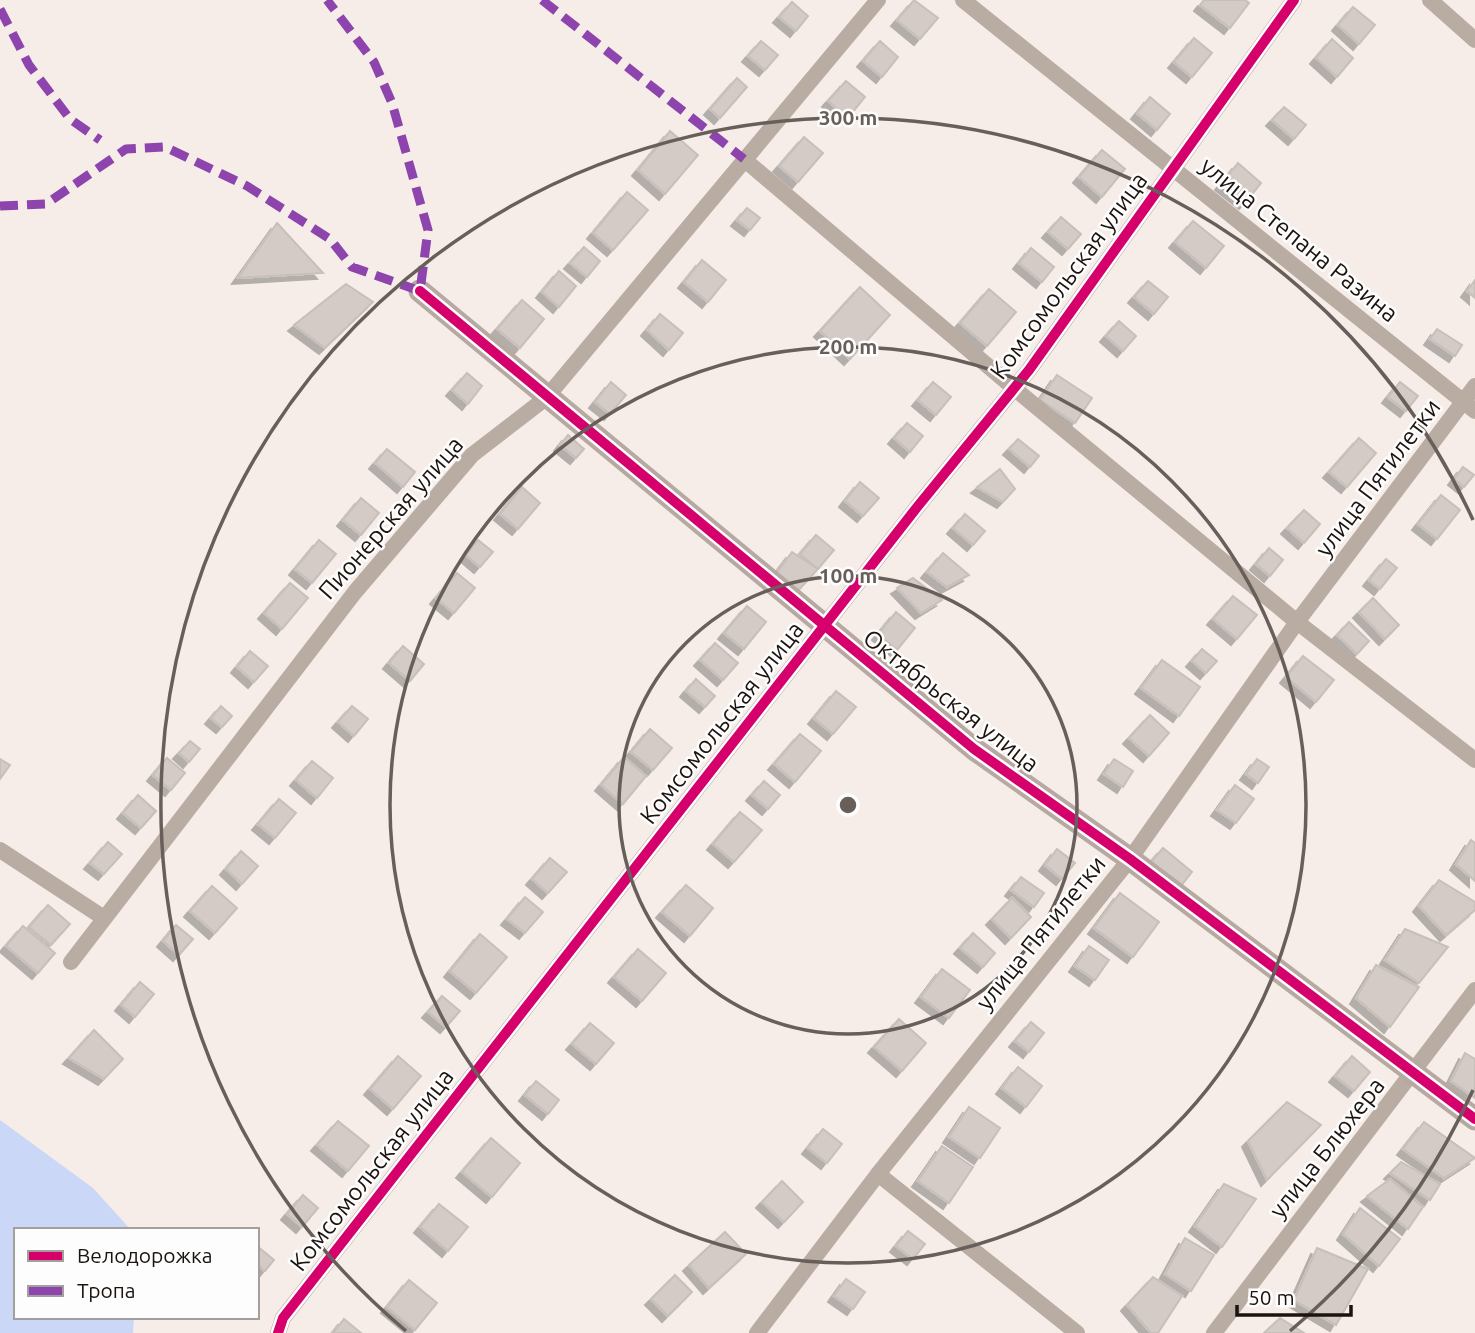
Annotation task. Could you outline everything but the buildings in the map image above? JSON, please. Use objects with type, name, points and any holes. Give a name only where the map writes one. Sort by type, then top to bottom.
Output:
[{"type":"street","name":"Пионерская улица","points":[[71,962],[355,592],[472,455],[546,398],[878,0]]},
{"type":"street","name":"улица Степана Разина","points":[[963,0],[1469,407]]},
{"type":"street","name":"Комсомольская улица","points":[[278,1333],[283,1318],[823,627],[1015,389],[1294,0]]},
{"type":"street","points":[[1430,0],[1475,40]]},
{"type":"street","points":[[746,161],[1015,389],[1297,622],[1475,760]]},
{"type":"street","name":"Октябрьская улица","points":[[420,291],[546,398],[974,749],[1130,859],[1475,1119]]},
{"type":"street","name":"улица Пятилетки","points":[[757,1333],[878,1174],[1130,859],[1297,622],[1469,407],[1475,386]]},
{"type":"street","points":[[0,850],[104,918]]},
{"type":"street","name":"улица Блюхера","points":[[1214,1333],[1475,990]]},
{"type":"street","points":[[878,1174],[1077,1333]]},
{"type":"water","points":[[0,1120],[93,1188],[129,1228],[14,1228],[14,1319],[134,1319],[133,1333],[0,1333]]},
{"type":"marked path","points":[[0,206],[46,204],[126,149],[165,147],[247,186],[330,239],[352,267],[420,291],[428,230],[392,103],[374,62],[327,0]]},
{"type":"marked path","points":[[542,0],[744,159]]},
{"type":"marked path","points":[[0,9],[29,65],[70,119],[100,140]]},
{"type":"cycle path","points":[[278,1333],[283,1318],[918,506],[1029,370],[1294,0]]},
{"type":"cycle path","points":[[420,291],[974,749],[1130,859],[1475,1119]]}]
